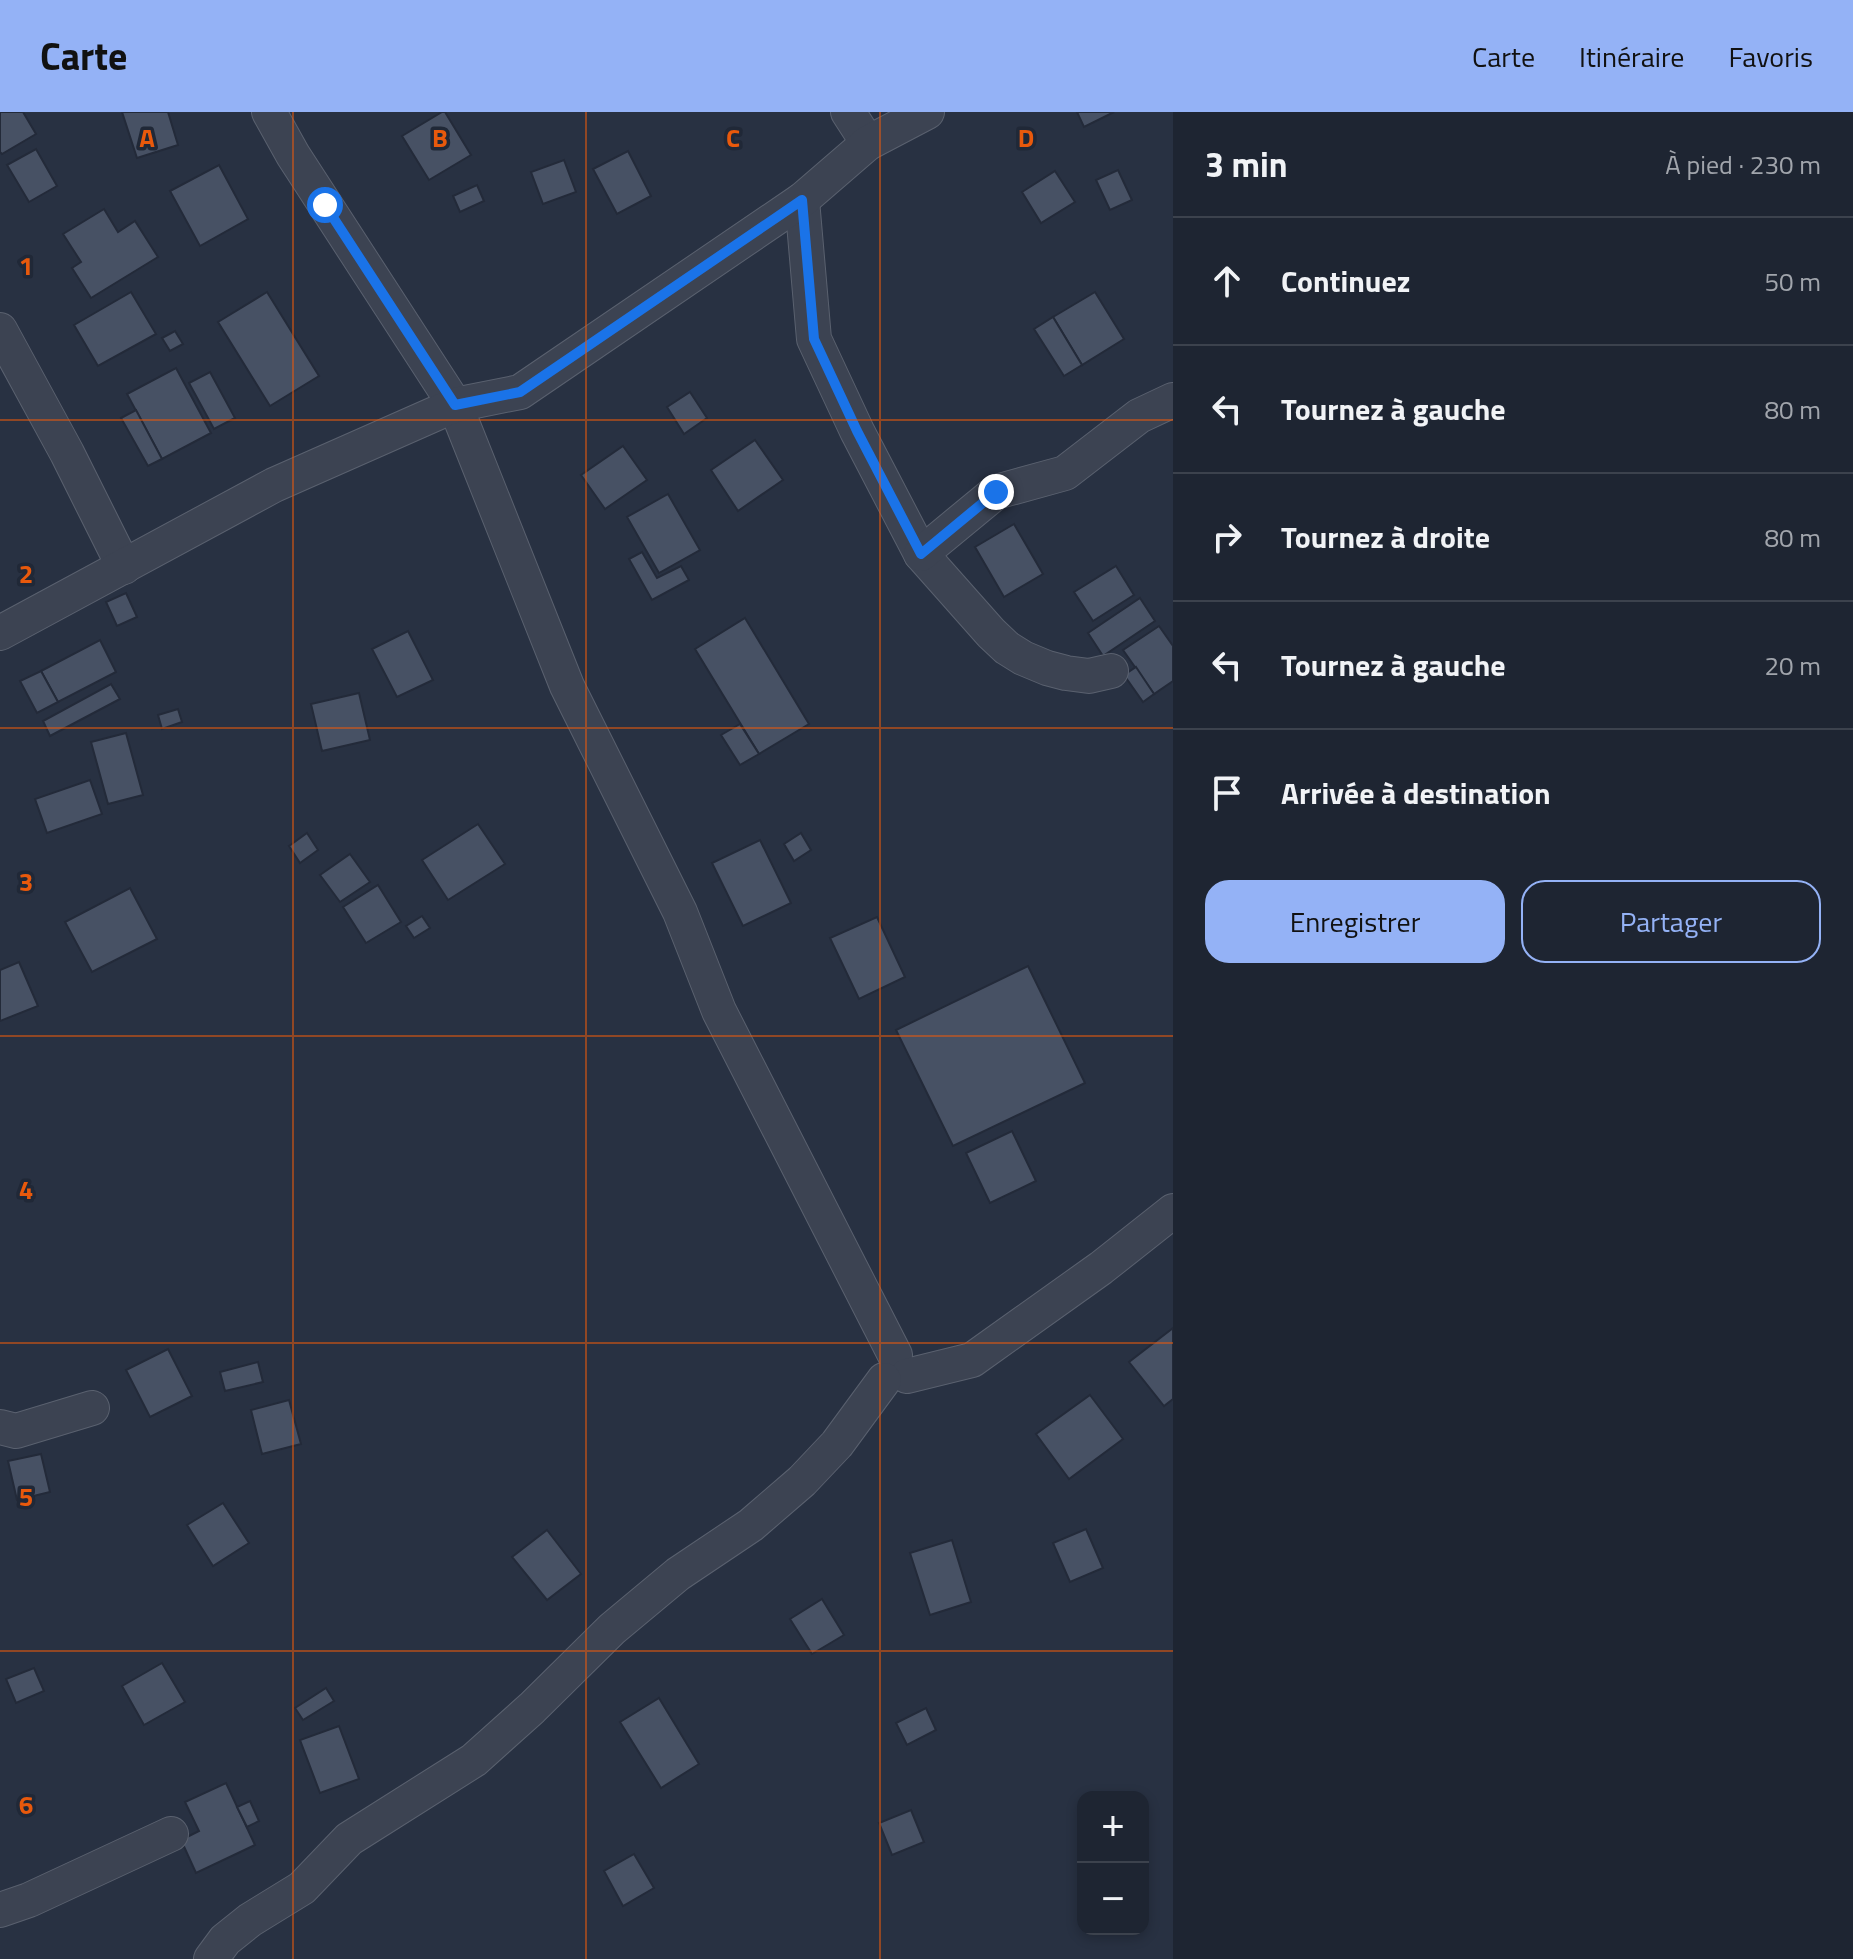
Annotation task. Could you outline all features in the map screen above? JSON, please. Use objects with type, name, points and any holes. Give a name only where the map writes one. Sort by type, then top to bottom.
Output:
[{"type":"street","points":[[269,112],[293,155],[455,405],[567,686],[680,912],[719,1011],[895,1370]]},
{"type":"street","points":[[848,112],[868,143]]},
{"type":"street","points":[[0,633],[274,485],[455,405],[520,392],[802,200],[868,143],[927,112]]},
{"type":"street","points":[[802,200],[814,339],[857,431],[921,554],[991,633],[1023,658],[1066,673],[1089,676],[1111,671]]},
{"type":"street","points":[[0,330],[124,567]]},
{"type":"street","points":[[921,554],[996,492],[1065,473],[1139,416],[1173,400]]},
{"type":"street","points":[[211,1959],[225,1940],[302,1888],[349,1839],[474,1760],[612,1629],[678,1574],[751,1525],[802,1481],[837,1444],[895,1370],[972,1360],[1101,1268],[1173,1211]]},
{"type":"street","points":[[0,1427],[16,1431],[92,1408]]},
{"type":"street","points":[[0,1910],[29,1900],[171,1834]]},
{"type":"building","points":[[0,112],[23,112],[36,134],[2,154]]},
{"type":"building","points":[[122,112],[168,112],[178,145],[137,158]]},
{"type":"building","points":[[445,112],[471,155],[429,180],[402,136]]},
{"type":"building","points":[[1077,112],[1114,112],[1084,127]]},
{"type":"building","points":[[36,149],[57,186],[29,202],[7,165]]},
{"type":"building","points":[[628,151],[651,196],[617,214],[593,169]]},
{"type":"building","points":[[564,160],[576,192],[543,204],[531,172]]},
{"type":"building","points":[[219,165],[248,219],[200,246],[170,191]]},
{"type":"building","points":[[1118,170],[1132,200],[1110,210],[1096,180]]},
{"type":"building","points":[[1055,171],[1075,202],[1041,223],[1022,192]]},
{"type":"building","points":[[477,185],[484,201],[460,212],[453,196]]},
{"type":"building","points":[[104,209],[118,232],[135,221],[158,257],[91,298],[72,268],[81,262],[63,234]]},
{"type":"building","points":[[131,292],[156,334],[98,366],[74,325]]},
{"type":"building","points":[[267,292],[319,376],[270,406],[218,322]]},
{"type":"building","points":[[1095,292],[1124,339],[1082,365],[1053,317]]},
{"type":"building","points":[[1053,317],[1082,365],[1064,376],[1034,329]]},
{"type":"building","points":[[175,331],[183,344],[170,351],[162,338]]},
{"type":"building","points":[[176,368],[211,433],[162,459],[127,394]]},
{"type":"building","points":[[210,372],[235,418],[214,429],[189,383]]},
{"type":"building","points":[[690,392],[707,418],[684,434],[667,407]]},
{"type":"building","points":[[136,410],[162,459],[148,466],[121,418]]},
{"type":"building","points":[[755,440],[783,480],[738,511],[711,470]]},
{"type":"building","points":[[623,446],[647,480],[605,509],[581,475]]},
{"type":"building","points":[[668,494],[700,550],[659,573],[627,517]]},
{"type":"building","points":[[1014,524],[1043,574],[1004,597],[975,547]]},
{"type":"building","points":[[642,552],[657,578],[681,566],[689,580],[652,600],[629,559]]},
{"type":"building","points":[[1116,566],[1134,595],[1093,621],[1074,592]]},
{"type":"building","points":[[126,593],[137,617],[117,626],[106,602]]},
{"type":"building","points":[[1140,598],[1155,621],[1103,656],[1088,633]]},
{"type":"building","points":[[745,618],[809,724],[759,754],[695,649]]},
{"type":"building","points":[[1159,626],[1173,646],[1173,681],[1154,694],[1123,650]]},
{"type":"building","points":[[408,631],[433,680],[397,697],[372,649]]},
{"type":"building","points":[[100,640],[116,672],[58,702],[41,671]]},
{"type":"building","points":[[1136,667],[1154,694],[1143,702],[1124,675]]},
{"type":"building","points":[[41,671],[58,702],[37,713],[20,681]]},
{"type":"building","points":[[111,684],[120,699],[50,736],[43,721]]},
{"type":"building","points":[[359,693],[370,740],[322,751],[311,704]]},
{"type":"building","points":[[178,709],[182,722],[162,729],[158,715]]},
{"type":"building","points":[[740,724],[759,754],[740,765],[721,735]]},
{"type":"building","points":[[126,733],[143,795],[108,804],[91,742]]},
{"type":"building","points":[[90,780],[102,814],[47,833],[35,799]]},
{"type":"building","points":[[478,824],[505,864],[448,900],[422,860]]},
{"type":"building","points":[[307,833],[318,850],[300,863],[289,846]]},
{"type":"building","points":[[801,833],[811,850],[794,861],[784,844]]},
{"type":"building","points":[[760,840],[791,903],[743,926],[712,863]]},
{"type":"building","points":[[350,854],[370,882],[340,902],[320,875]]},
{"type":"building","points":[[378,885],[401,922],[366,943],[343,907]]},
{"type":"building","points":[[130,888],[157,939],[92,972],[65,922]]},
{"type":"building","points":[[422,916],[430,928],[414,938],[406,926]]},
{"type":"building","points":[[877,917],[905,977],[859,999],[830,938]]},
{"type":"building","points":[[19,962],[38,1006],[0,1021],[0,970]]},
{"type":"building","points":[[1028,966],[1085,1083],[953,1146],[896,1030]]},
{"type":"building","points":[[1012,1131],[1036,1181],[990,1203],[966,1153]]},
{"type":"building","points":[[1173,1328],[1173,1399],[1164,1406],[1129,1362]]},
{"type":"building","points":[[168,1349],[192,1396],[150,1417],[126,1370]]},
{"type":"building","points":[[258,1362],[263,1382],[225,1391],[220,1372]]},
{"type":"building","points":[[1090,1395],[1123,1439],[1069,1479],[1036,1434]]},
{"type":"building","points":[[289,1400],[301,1444],[262,1454],[251,1410]]},
{"type":"building","points":[[41,1454],[50,1492],[17,1500],[8,1461]]},
{"type":"building","points":[[223,1503],[249,1543],[213,1566],[187,1525]]},
{"type":"building","points":[[1086,1529],[1103,1568],[1070,1582],[1053,1543]]},
{"type":"building","points":[[547,1530],[581,1574],[547,1600],[512,1557]]},
{"type":"building","points":[[952,1540],[971,1602],[930,1615],[910,1553]]},
{"type":"building","points":[[822,1599],[844,1635],[812,1654],[790,1619]]},
{"type":"building","points":[[162,1663],[185,1702],[144,1725],[122,1686]]},
{"type":"building","points":[[34,1668],[44,1691],[16,1703],[6,1679]]},
{"type":"building","points":[[326,1688],[334,1701],[303,1720],[295,1708]]},
{"type":"building","points":[[659,1698],[699,1764],[661,1788],[620,1722]]},
{"type":"building","points":[[926,1708],[936,1730],[907,1745],[896,1723]]},
{"type":"building","points":[[339,1726],[359,1779],[320,1793],[300,1740]]},
{"type":"building","points":[[226,1783],[255,1845],[196,1873],[181,1840],[199,1831],[185,1802]]},
{"type":"building","points":[[250,1801],[259,1821],[247,1827],[237,1807]]},
{"type":"building","points":[[911,1810],[924,1842],[892,1855],[879,1823]]},
{"type":"building","points":[[634,1854],[654,1888],[623,1906],[604,1871]]},
{"type":"route","points":[[325,205],[455,405],[520,392],[802,200],[814,339],[857,431],[921,554],[996,492]]}]
